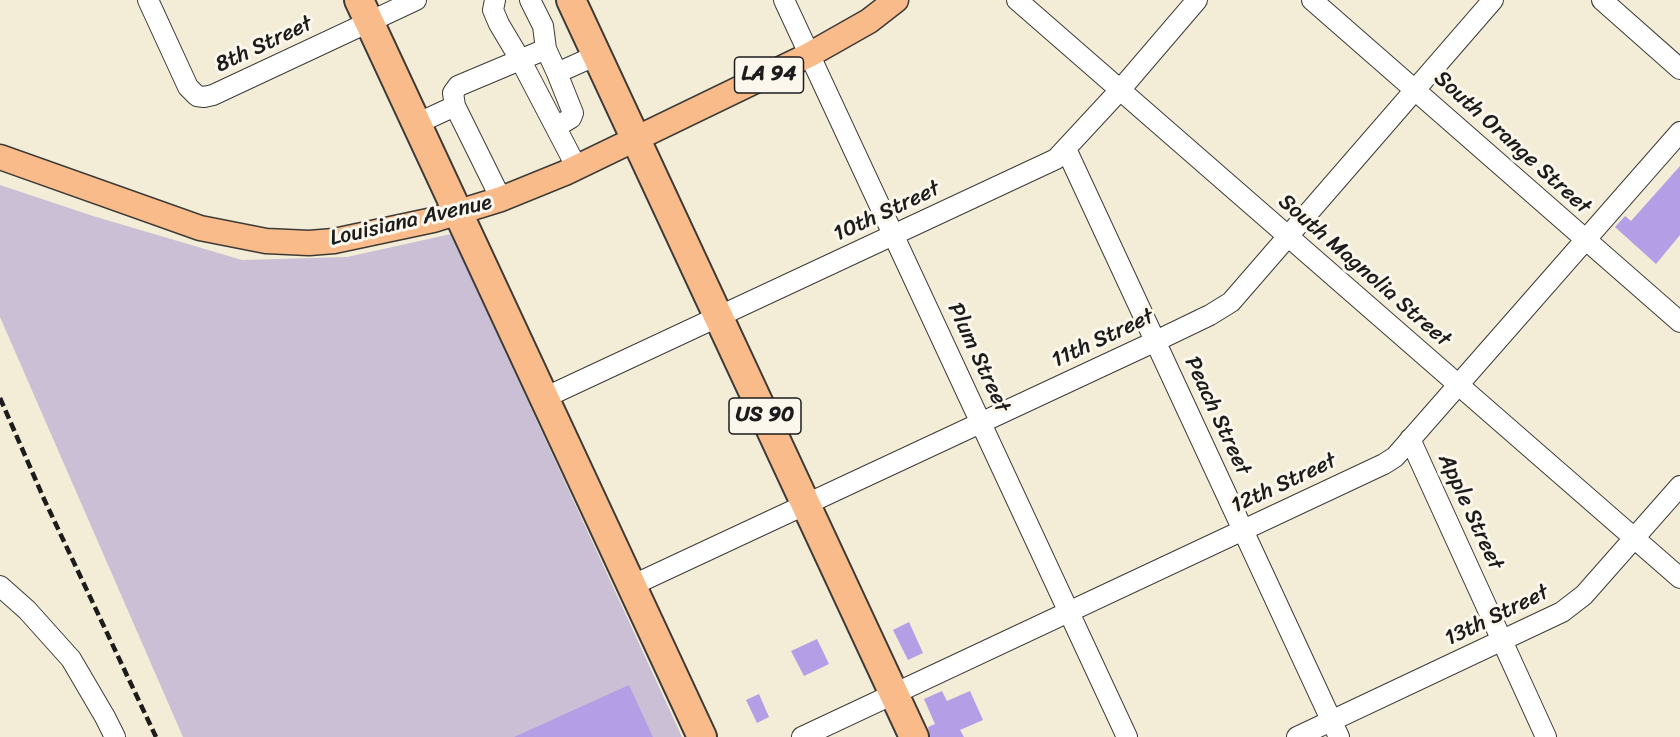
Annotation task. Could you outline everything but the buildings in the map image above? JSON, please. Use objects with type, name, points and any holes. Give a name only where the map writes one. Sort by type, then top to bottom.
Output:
[{"type":"highway","name":"US 90","points":[[571,0],[914,737]]},
{"type":"highway","points":[[364,11],[702,737]]},
{"type":"main road","name":"Louisiana Avenue","points":[[0,157],[200,228],[266,242],[334,241],[383,232],[459,213],[501,199],[577,168],[809,55],[869,21],[896,0]]},
{"type":"street","name":"8th Street","points":[[148,0],[188,87],[197,96],[213,95],[364,11],[416,0]]},
{"type":"street","points":[[495,0],[493,10],[499,24],[577,168]]},
{"type":"street","points":[[530,0],[543,26],[546,49],[573,113],[571,118],[555,127]]},
{"type":"street","name":"Plum Street","points":[[784,0],[1127,737]]},
{"type":"street","name":"South Magnolia Street","points":[[1017,0],[1680,578]]},
{"type":"street","name":"10th Street","points":[[544,398],[1056,159],[1120,90],[1197,0]]},
{"type":"street","name":"South Orange Street","points":[[1312,0],[1680,322]]},
{"type":"street","name":"11th Street","points":[[631,586],[1156,341],[1210,315],[1231,302],[1493,0]]},
{"type":"street","points":[[1602,0],[1680,69]]},
{"type":"street","points":[[501,199],[455,106],[453,93],[458,86],[546,49]]},
{"type":"street","points":[[557,73],[597,55]]},
{"type":"street","points":[[416,124],[455,106]]},
{"type":"street","name":"12th Street","points":[[802,737],[1384,464],[1395,456],[1680,132]]},
{"type":"street","name":"Peach Street","points":[[1066,149],[1335,729]]},
{"type":"street","name":"Apple Street","points":[[1410,439],[1546,737]]},
{"type":"street","name":"13th Street","points":[[1297,737],[1335,729],[1503,641],[1548,620],[1574,604],[1680,486]]},
{"type":"street","points":[[0,586],[27,610],[70,659],[115,737]]},
{"type":"shaded area","points":[[0,185],[93,216],[242,260],[347,257],[451,234],[682,737],[183,737],[0,317]]},
{"type":"railway","points":[[0,398],[44,499],[156,737]]}]
